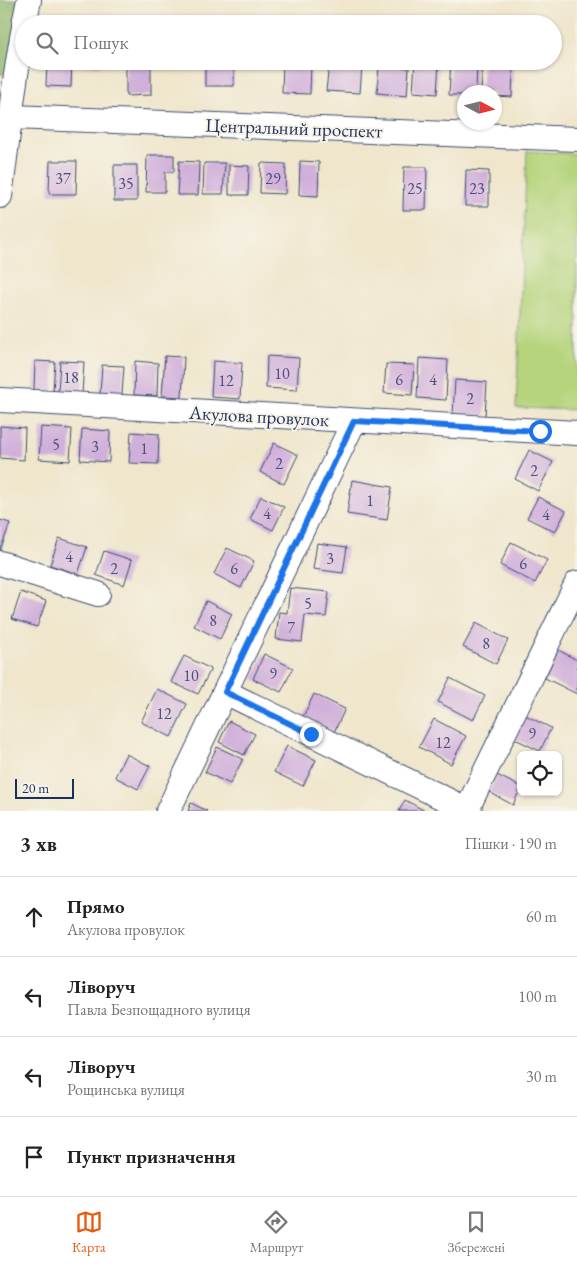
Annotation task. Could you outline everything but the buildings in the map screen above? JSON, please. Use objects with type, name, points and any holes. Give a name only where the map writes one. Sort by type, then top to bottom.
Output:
[{"type":"street","points":[[26,15],[29,0]]},
{"type":"street","points":[[0,196],[12,117],[16,70]]},
{"type":"street","name":"Центральний проспект","points":[[12,117],[577,139]]},
{"type":"street","name":"Акулова провулок","points":[[0,400],[577,433]]},
{"type":"street","points":[[168,811],[354,421]]},
{"type":"street","points":[[0,563],[98,594]]},
{"type":"street","points":[[225,692],[467,810],[577,582]]},
{"type":"green space","points":[[0,0],[29,0],[26,15],[15,15],[15,76],[0,74]]},
{"type":"green space","points":[[527,151],[577,154],[577,410],[516,408]]},
{"type":"route","points":[[311,734],[225,692],[354,421],[540,431]]}]
